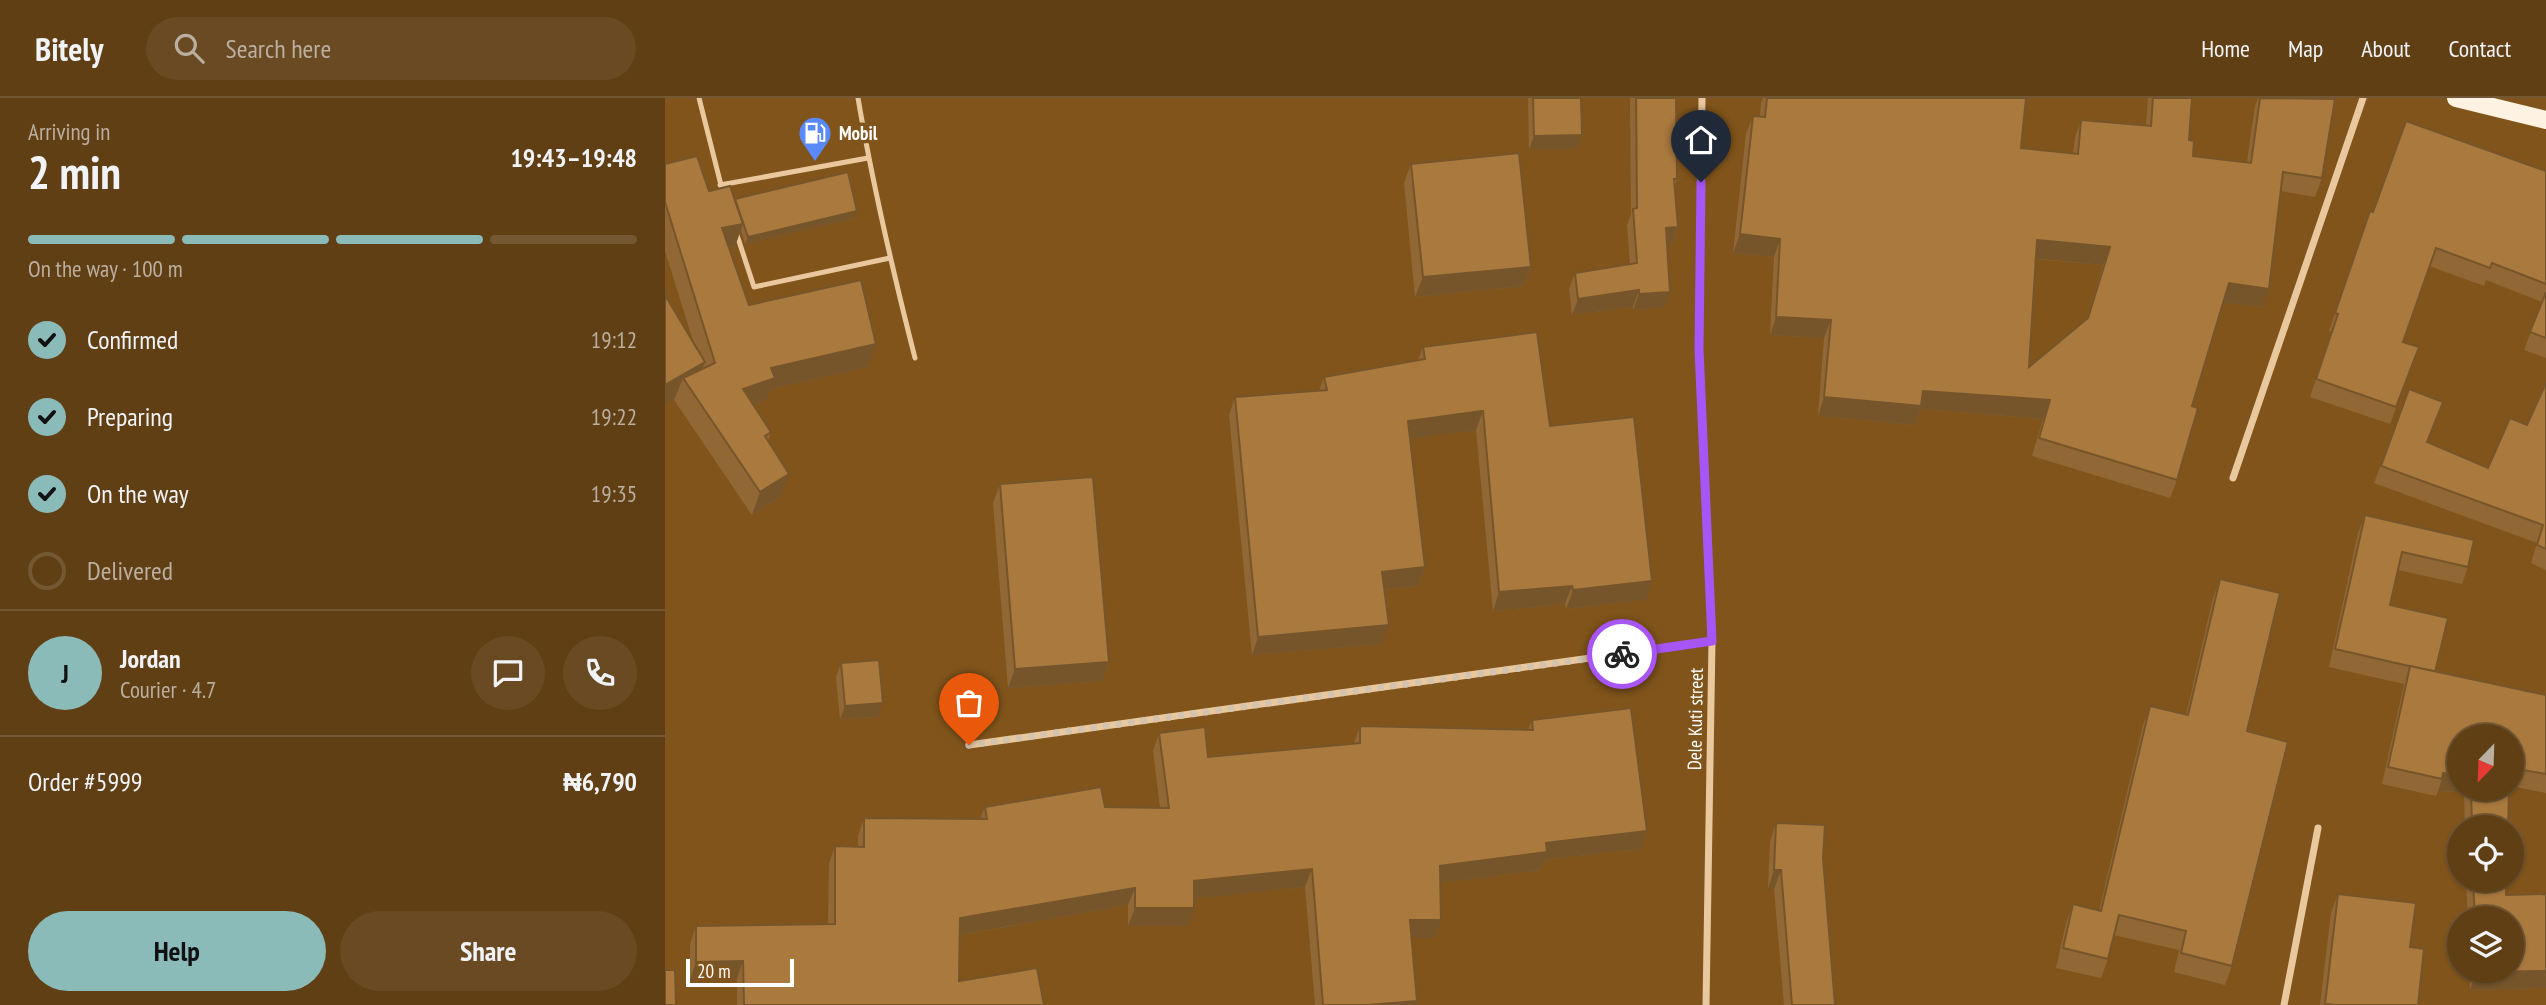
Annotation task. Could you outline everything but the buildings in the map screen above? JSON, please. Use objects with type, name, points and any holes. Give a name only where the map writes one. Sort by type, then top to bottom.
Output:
[{"type":"main road","points":[[2456,98],[2546,120]]},
{"type":"street","name":"Dele Kuti street","points":[[1702,98],[1699,349],[1712,641],[1706,1005]]},
{"type":"street","points":[[2233,478],[2363,98]]},
{"type":"street","points":[[969,745],[1712,641]]},
{"type":"street","points":[[2284,1005],[2318,828]]},
{"type":"lane","points":[[699,98],[725,198]]},
{"type":"lane","points":[[858,98],[868,158],[915,358]]},
{"type":"lane","points":[[720,185],[868,158]]},
{"type":"lane","points":[[733,223],[754,287],[890,258]]},
{"type":"way so far","points":[[969,745],[1622,654]]},
{"type":"place","name":"Mobil","points":[[815,163]]},
{"type":"route","points":[[1622,654],[1712,641],[1699,349],[1701,182]]}]
